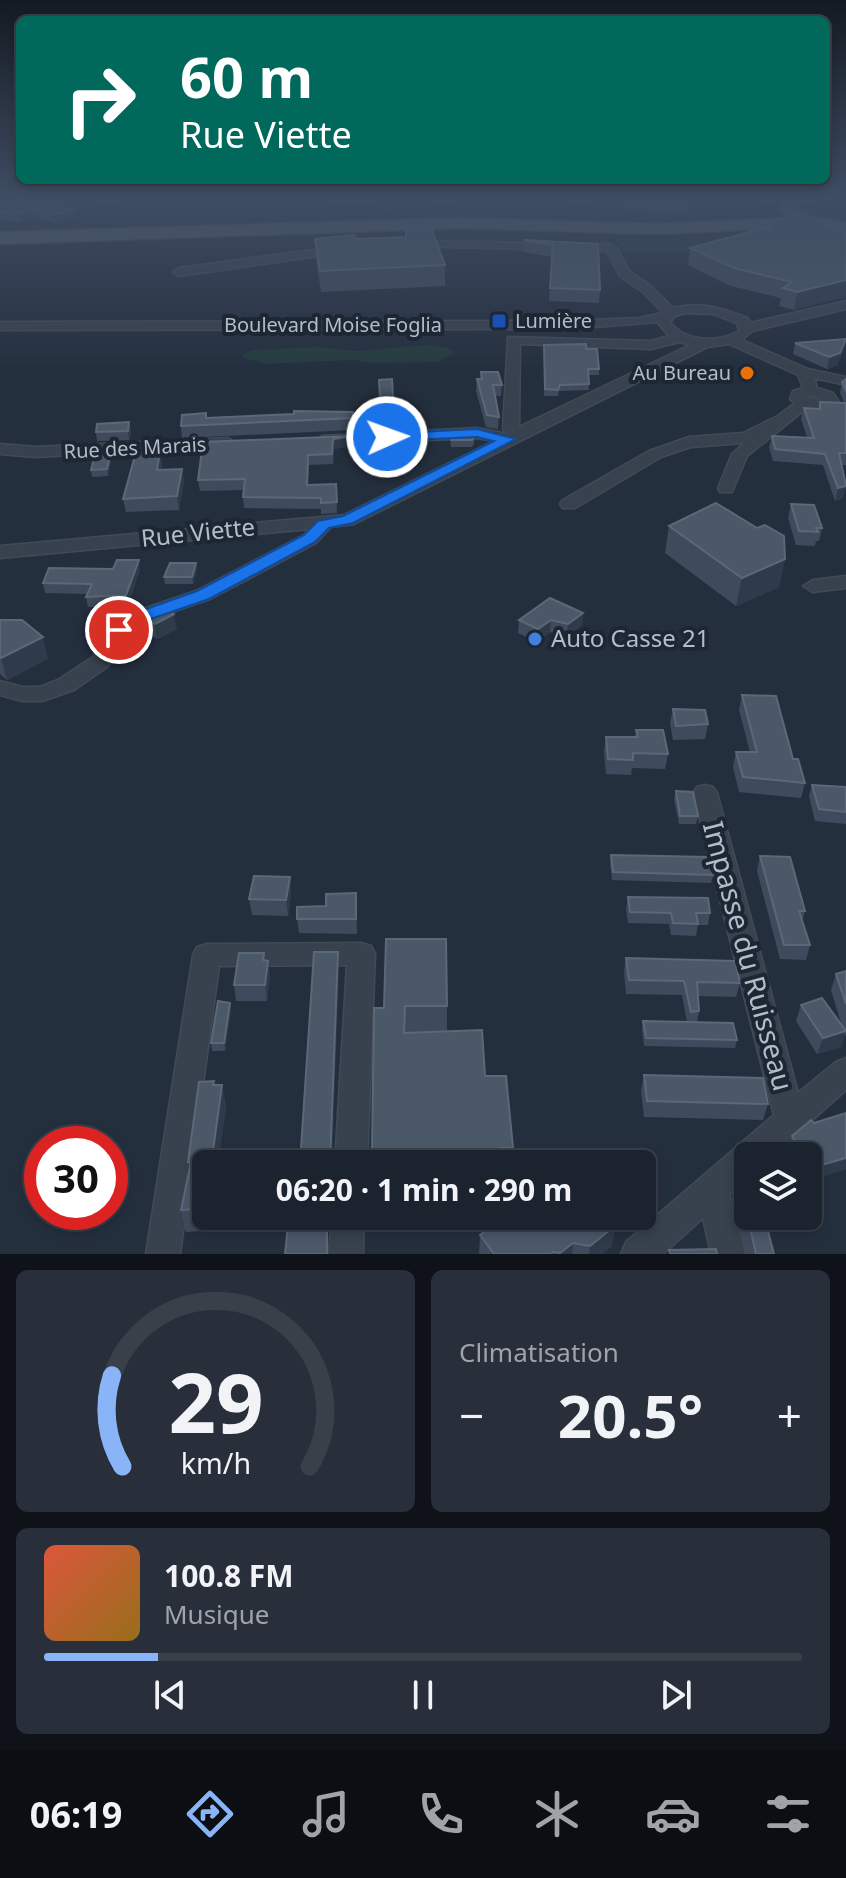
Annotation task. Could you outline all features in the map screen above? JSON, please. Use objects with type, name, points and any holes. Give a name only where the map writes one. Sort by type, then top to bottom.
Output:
[{"type":"street","points":[[179,272],[261,255]]},
{"type":"street","points":[[614,255],[624,273],[647,289],[695,308],[735,316],[792,319]]},
{"type":"street","points":[[647,289],[673,327],[680,357]]},
{"type":"street","points":[[673,327],[706,342],[731,340],[741,337],[747,328],[846,305]]},
{"type":"street","points":[[305,440],[477,433],[514,437],[511,429],[513,340],[651,345],[695,308]]},
{"type":"street","points":[[735,316],[747,328]]},
{"type":"street","name":"Boulevard Moise Foglia","points":[[0,326],[606,324],[673,327]]},
{"type":"street","points":[[731,340],[804,372],[846,381]]},
{"type":"street","name":"Rue Viette","points":[[0,552],[348,520],[706,342]]},
{"type":"street","points":[[804,372],[817,398],[846,409]]},
{"type":"street","points":[[726,488],[740,454],[786,418],[846,381]]},
{"type":"street","points":[[569,504],[655,454],[689,442],[746,438],[786,418]]},
{"type":"street","name":"Rue des Marais","points":[[0,449],[36,452],[242,443]]},
{"type":"street","points":[[0,688],[22,694],[42,694],[66,685],[101,661],[119,630],[138,617],[203,595],[310,539],[324,524]]},
{"type":"street","points":[[813,586],[846,582]]},
{"type":"street","name":"Impasse du Ruisseau","points":[[705,793],[790,1119]]},
{"type":"street","points":[[163,1254],[207,955],[361,954],[352,1150]]},
{"type":"street","points":[[764,1142],[846,1071]]},
{"type":"street","points":[[638,1254],[734,1169]]},
{"type":"street","points":[[712,1189],[728,1254]]},
{"type":"street","points":[[346,1254],[347,1230]]},
{"type":"green space","points":[[427,345],[449,348],[455,353],[438,362],[371,363],[353,360],[267,364],[243,358],[243,354],[252,350],[317,347],[356,351]]},
{"type":"building","points":[[317,255],[441,255],[445,265],[320,271]]},
{"type":"building","points":[[552,255],[598,255],[600,290],[550,288]]},
{"type":"building","points":[[704,255],[846,255],[846,280],[797,292],[783,288],[792,282],[734,268]]},
{"type":"building","points":[[846,339],[840,353],[829,357],[795,343]]},
{"type":"building","points":[[586,344],[586,349],[597,349],[599,369],[588,369],[589,384],[560,385],[558,390],[545,389],[544,345]]},
{"type":"building","points":[[481,372],[498,372],[502,385],[493,385],[499,417],[487,415],[477,379],[482,379]]},
{"type":"building","points":[[392,379],[394,418],[381,418],[379,380]]},
{"type":"building","points":[[820,402],[846,403],[846,453],[839,453],[846,486],[838,488],[825,454],[775,449],[772,436],[814,438],[804,408],[820,409]]},
{"type":"building","points":[[294,411],[353,412],[353,418],[181,426],[182,415],[206,413],[206,418],[294,414]]},
{"type":"building","points":[[129,422],[128,431],[96,432],[97,424]]},
{"type":"building","points":[[381,432],[396,432],[397,456],[381,457]]},
{"type":"building","points":[[352,436],[333,439],[332,454],[308,455],[307,485],[336,484],[337,502],[321,503],[321,498],[243,497],[245,479],[198,480],[203,442]]},
{"type":"building","points":[[450,436],[474,437],[472,440],[451,440]]},
{"type":"building","points":[[111,450],[107,469],[91,470],[96,451]]},
{"type":"building","points":[[136,452],[160,452],[157,470],[182,469],[177,496],[123,499]]},
{"type":"building","points":[[716,503],[757,528],[765,525],[784,536],[785,559],[742,578],[669,526]]},
{"type":"building","points":[[791,504],[814,505],[822,528],[816,528],[818,532],[799,531]]},
{"type":"building","points":[[117,560],[139,560],[126,595],[86,597],[92,584],[43,583],[49,568],[113,569]]},
{"type":"building","points":[[170,563],[196,563],[192,577],[164,577]]},
{"type":"building","points":[[550,598],[583,613],[568,624],[551,620],[538,629],[519,620]]},
{"type":"building","points":[[160,604],[174,614],[155,624],[139,612]]},
{"type":"building","points":[[0,620],[22,620],[43,637],[1,658]]},
{"type":"building","points":[[742,695],[776,696],[793,759],[798,759],[805,783],[743,777],[736,752],[757,752]]},
{"type":"building","points":[[673,709],[705,710],[708,724],[676,726]]},
{"type":"building","points":[[636,730],[663,730],[668,754],[633,753],[633,760],[608,759],[606,737],[638,737]]},
{"type":"building","points":[[812,785],[846,787],[846,812],[819,809]]},
{"type":"building","points":[[676,791],[693,792],[698,816],[680,816]]},
{"type":"building","points":[[611,855],[709,857],[713,875],[613,872]]},
{"type":"building","points":[[760,856],[790,857],[805,911],[799,911],[810,945],[784,945]]},
{"type":"building","points":[[254,876],[290,877],[286,900],[249,899]]},
{"type":"building","points":[[356,893],[356,919],[297,919],[297,907],[326,906],[326,894]]},
{"type":"building","points":[[628,897],[708,898],[710,913],[696,913],[698,924],[673,923],[671,913],[630,912]]},
{"type":"building","points":[[386,939],[446,939],[447,1006],[405,1006],[404,1033],[482,1030],[485,1076],[506,1076],[513,1148],[372,1149],[374,1008],[384,1008]]},
{"type":"building","points":[[314,952],[338,952],[331,1150],[301,1150]]},
{"type":"building","points":[[239,953],[264,953],[263,960],[268,961],[265,985],[234,985]]},
{"type":"building","points":[[626,958],[735,961],[740,983],[697,982],[699,1011],[691,1012],[684,981],[629,980]]},
{"type":"building","points":[[846,971],[846,1004],[836,974]]},
{"type":"building","points":[[822,998],[846,1031],[823,1038],[801,1005]]},
{"type":"building","points":[[218,1001],[230,1003],[224,1043],[211,1043]]},
{"type":"building","points":[[643,1021],[733,1023],[737,1040],[646,1038]]},
{"type":"building","points":[[644,1075],[763,1078],[768,1104],[647,1101]]},
{"type":"building","points":[[214,1081],[213,1085],[222,1085],[213,1150],[192,1150],[192,1209],[181,1210],[191,1162],[188,1162],[199,1082]]},
{"type":"building","points":[[846,1113],[846,1158],[822,1165],[822,1142],[796,1142],[792,1136],[811,1120],[814,1123]]},
{"type":"building","points":[[288,1230],[327,1230],[327,1254],[285,1254]]},
{"type":"building","points":[[486,1230],[610,1230],[590,1246],[573,1243],[560,1253],[551,1254],[494,1254],[480,1235]]},
{"type":"building","points":[[751,1230],[768,1230],[774,1254],[756,1254]]},
{"type":"building","points":[[716,1249],[717,1254],[670,1254],[669,1250]]},
{"type":"place","name":"Lumière","points":[[499,321]]},
{"type":"place","name":"Au Bureau","points":[[747,373]]},
{"type":"place","name":"Auto Casse 21","points":[[535,639]]},
{"type":"route","points":[[119,630],[138,617],[203,595],[310,539],[324,524],[348,520],[508,439],[477,433],[387,437]]}]
